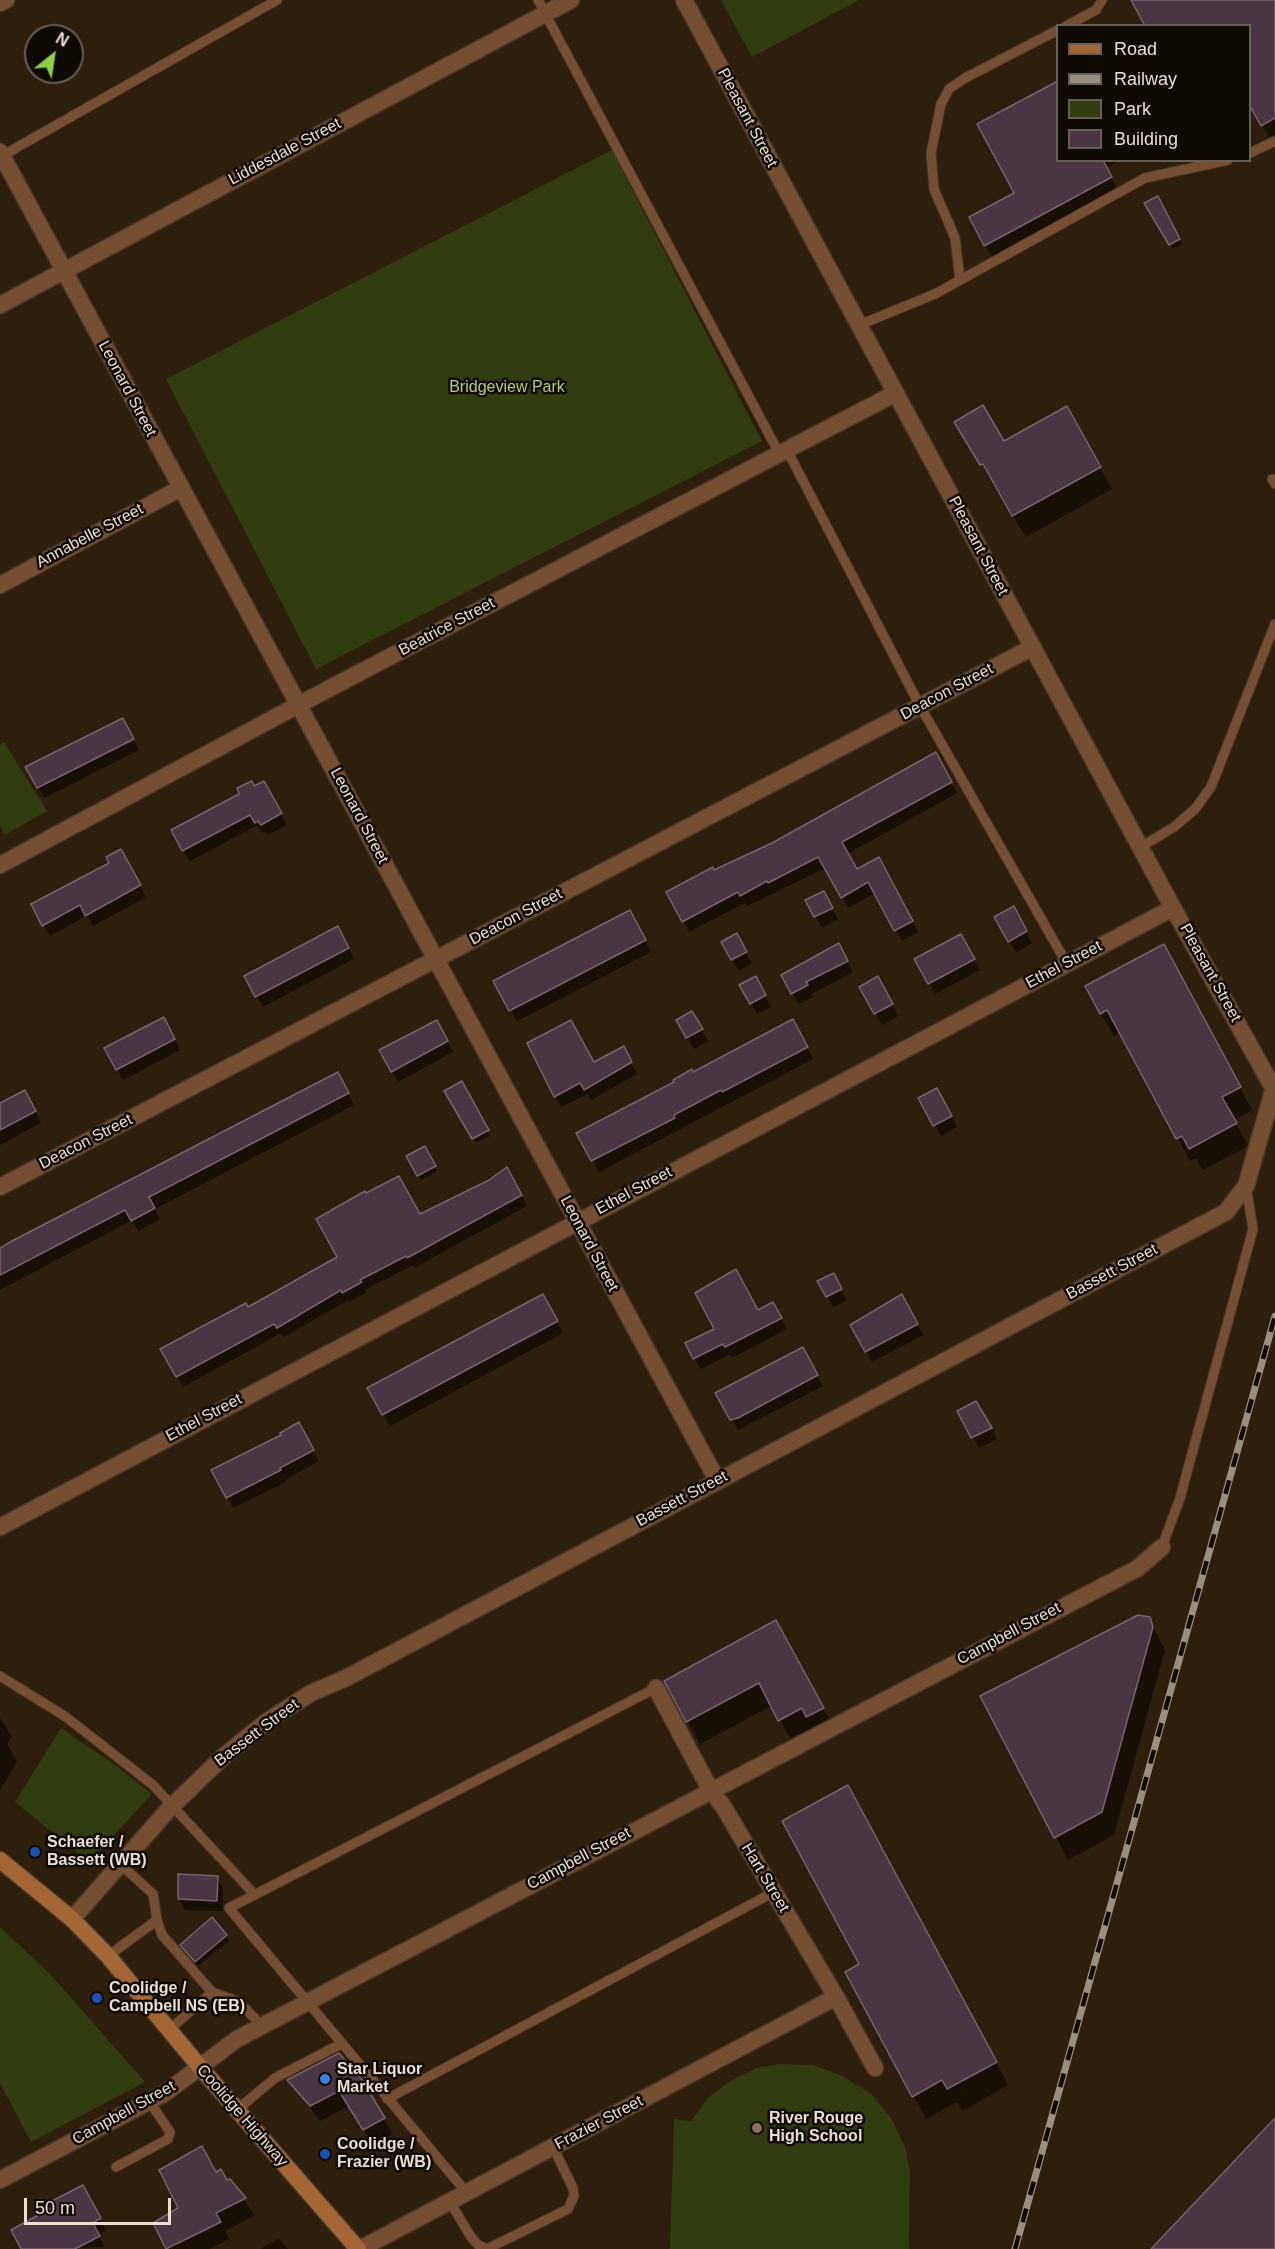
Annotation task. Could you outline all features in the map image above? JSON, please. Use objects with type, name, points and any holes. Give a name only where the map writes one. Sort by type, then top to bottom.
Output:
[{"type":"main road","name":"Coolidge Highway","points":[[0,1860],[72,1919],[108,1956],[199,2066],[359,2249]]},
{"type":"street","points":[[0,3],[6,0]]},
{"type":"street","name":"Liddesdale Street","points":[[0,305],[542,7],[571,0]]},
{"type":"street","name":"Pleasant Street","points":[[684,0],[1173,908],[1274,1090]]},
{"type":"street","name":"Leonard Street","points":[[1,155],[717,1480]]},
{"type":"street","name":"Beatrice Street","points":[[0,865],[299,705],[896,393]]},
{"type":"street","name":"Annabelle Street","points":[[0,585],[181,488]]},
{"type":"street","name":"Deacon Street","points":[[0,1187],[1033,647]]},
{"type":"street","name":"Ethel Street","points":[[0,1527],[1173,908]]},
{"type":"street","name":"Bassett Street","points":[[72,1919],[172,1805],[222,1757],[266,1722],[310,1693],[346,1678],[1226,1212],[1246,1186],[1274,1090]]},
{"type":"street","name":"Campbell Street","points":[[0,2180],[165,2093],[237,2039],[1138,1568],[1162,1547]]},
{"type":"street","name":"Hart Street","points":[[656,1688],[711,1791],[774,1892],[875,2068]]},
{"type":"street","name":"Frazier Street","points":[[359,2249],[836,1997]]},
{"type":"lane","points":[[1,155],[277,0]]},
{"type":"lane","points":[[1070,24],[1096,10],[1102,0]]},
{"type":"lane","points":[[542,7],[920,706],[1066,964]]},
{"type":"lane","points":[[960,280],[955,238],[934,189],[931,153],[942,104],[949,89],[965,78],[1056,31]]},
{"type":"lane","points":[[1251,153],[1275,141]]},
{"type":"lane","points":[[859,325],[935,294],[1145,178],[1219,162]]},
{"type":"lane","points":[[1142,848],[1174,827],[1195,809],[1210,787],[1275,624]]},
{"type":"lane","points":[[1162,1547],[1180,1498],[1253,1229],[1246,1186]]},
{"type":"lane","points":[[0,1676],[66,1717],[117,1754],[172,1805],[254,1894]]},
{"type":"lane","points":[[467,2193],[229,1908],[656,1688]]},
{"type":"lane","points":[[122,1864],[153,1894],[162,1935],[212,1992],[239,2002],[262,2026]]},
{"type":"lane","points":[[387,2099],[774,1892]]},
{"type":"lane","points":[[108,1956],[157,1920]]},
{"type":"lane","points":[[169,2030],[212,1992]]},
{"type":"lane","points":[[237,2110],[275,2078],[342,2044]]},
{"type":"lane","points":[[116,2167],[168,2139],[170,2132],[149,2101]]},
{"type":"lane","points":[[450,2202],[478,2246],[487,2249],[568,2209],[574,2196],[573,2188],[554,2147]]},
{"type":"green space","points":[[721,0],[859,0],[752,57]]},
{"type":"green space","name":"Bridgeview Park","points":[[612,150],[762,441],[316,669],[166,379]]},
{"type":"green space","points":[[4,742],[47,811],[5,835],[0,826],[0,744]]},
{"type":"green space","points":[[61,1728],[152,1794],[89,1862],[15,1802]]},
{"type":"green space","points":[[0,1927],[49,1973],[145,2082],[31,2142],[0,2083]]},
{"type":"green space","points":[[779,2064],[813,2065],[843,2076],[871,2094],[891,2118],[905,2147],[910,2171],[909,2249],[670,2249],[674,2119],[691,2121],[709,2097],[732,2080],[757,2068]]},
{"type":"building","points":[[1131,0],[1275,0],[1275,118],[1261,126],[1251,108],[1251,24],[1144,24]]},
{"type":"building","points":[[1056,82],[1056,162],[1104,162],[1112,177],[984,246],[969,217],[1014,193],[977,124]]},
{"type":"building","points":[[1158,196],[1180,239],[1169,245],[1144,203]]},
{"type":"building","points":[[983,405],[1004,441],[1067,406],[1101,467],[1012,516],[983,464],[980,465],[954,422]]},
{"type":"building","points":[[123,718],[134,739],[37,788],[25,767]]},
{"type":"building","points":[[936,752],[952,782],[842,842],[857,869],[879,857],[913,921],[894,931],[868,882],[841,898],[818,857],[740,896],[738,892],[682,922],[666,892],[713,867],[714,870],[772,843]]},
{"type":"building","points":[[252,781],[254,786],[264,781],[282,813],[261,825],[258,821],[255,823],[250,815],[182,851],[171,830],[239,794],[237,788]]},
{"type":"building","points":[[121,849],[141,885],[85,916],[80,905],[42,926],[31,904],[109,863],[106,857]]},
{"type":"building","points":[[824,891],[833,908],[814,917],[805,900]]},
{"type":"building","points":[[1014,906],[1027,931],[1008,942],[994,917]]},
{"type":"building","points":[[630,910],[646,940],[509,1011],[493,981]]},
{"type":"building","points":[[338,926],[349,948],[255,997],[244,976]]},
{"type":"building","points":[[737,933],[747,952],[731,960],[721,942]]},
{"type":"building","points":[[961,934],[975,959],[928,984],[914,959]]},
{"type":"building","points":[[839,943],[848,961],[806,982],[808,985],[791,994],[781,975]]},
{"type":"building","points":[[1164,944],[1241,1087],[1222,1097],[1237,1123],[1189,1149],[1182,1136],[1176,1139],[1107,1010],[1100,1014],[1085,986]]},
{"type":"building","points":[[756,976],[766,995],[750,1004],[739,985]]},
{"type":"building","points":[[878,976],[893,1004],[874,1014],[859,987]]},
{"type":"building","points":[[692,1011],[703,1029],[686,1038],[676,1020]]},
{"type":"building","points":[[164,1017],[175,1039],[116,1070],[104,1048]]},
{"type":"building","points":[[793,1019],[808,1047],[722,1092],[721,1090],[674,1115],[675,1118],[591,1161],[576,1133],[674,1082],[673,1080],[692,1069],[693,1072]]},
{"type":"building","points":[[437,1020],[448,1041],[391,1072],[379,1050]]},
{"type":"building","points":[[571,1020],[594,1062],[624,1046],[632,1062],[584,1090],[580,1083],[554,1097],[527,1043]]},
{"type":"building","points":[[338,1072],[349,1093],[149,1197],[155,1208],[131,1221],[125,1210],[0,1275],[0,1248]]},
{"type":"building","points":[[462,1081],[489,1130],[472,1139],[444,1091]]},
{"type":"building","points":[[937,1088],[952,1116],[933,1126],[918,1098]]},
{"type":"building","points":[[25,1090],[36,1111],[0,1130],[0,1103]]},
{"type":"building","points":[[425,1146],[436,1166],[417,1176],[406,1156]]},
{"type":"building","points":[[507,1167],[522,1195],[407,1258],[406,1256],[360,1280],[362,1282],[342,1293],[341,1290],[277,1328],[274,1324],[176,1377],[160,1349],[246,1303],[248,1307],[337,1257],[316,1219],[365,1191],[366,1193],[399,1176],[420,1214],[489,1180]]},
{"type":"building","points":[[736,1269],[758,1310],[773,1302],[782,1318],[725,1347],[723,1344],[693,1359],[685,1343],[714,1329],[695,1293]]},
{"type":"building","points":[[834,1273],[842,1289],[826,1297],[817,1281]]},
{"type":"building","points":[[543,1294],[558,1321],[382,1415],[367,1388]]},
{"type":"building","points":[[902,1294],[918,1324],[865,1352],[850,1325]]},
{"type":"building","points":[[803,1347],[818,1375],[738,1418],[730,1420],[715,1393]]},
{"type":"building","points":[[976,1401],[992,1428],[971,1438],[957,1411]]},
{"type":"building","points":[[299,1422],[314,1450],[226,1498],[211,1470],[281,1435],[280,1433]]},
{"type":"building","points":[[1138,1615],[1150,1617],[1153,1627],[1102,1812],[1054,1838],[980,1696]]},
{"type":"building","points":[[776,1620],[824,1708],[806,1717],[802,1708],[778,1721],[759,1683],[686,1722],[664,1681]]},
{"type":"building","points":[[848,1785],[997,2062],[947,2089],[942,2080],[912,2097],[845,1972],[859,1964],[782,1821]]},
{"type":"building","points":[[178,1874],[218,1876],[217,1901],[178,1899]]},
{"type":"building","points":[[212,1917],[227,1935],[195,1962],[180,1945]]},
{"type":"building","points":[[339,2053],[363,2081],[385,2118],[363,2130],[339,2091],[310,2106],[287,2080]]},
{"type":"building","points":[[1275,2118],[1275,2249],[1151,2249]]},
{"type":"building","points":[[202,2146],[216,2172],[221,2169],[227,2180],[230,2179],[246,2198],[216,2213],[221,2222],[166,2249],[153,2223],[178,2208],[159,2170]]},
{"type":"building","points":[[83,2185],[101,2218],[93,2223],[100,2236],[75,2249],[21,2249],[11,2230],[55,2206],[52,2201]]},
{"type":"railway","points":[[1015,2249],[1275,1316]]},
{"type":"place","name":"Schaefer / Bassett (WB)","points":[[35,1852]]},
{"type":"place","name":"Coolidge / Campbell NS (EB)","points":[[97,1998]]},
{"type":"place","name":"Star Liquor Market","points":[[325,2079]]},
{"type":"place","name":"River Rouge High School","points":[[757,2128]]},
{"type":"place","name":"Coolidge / Frazier (WB)","points":[[325,2154]]}]
